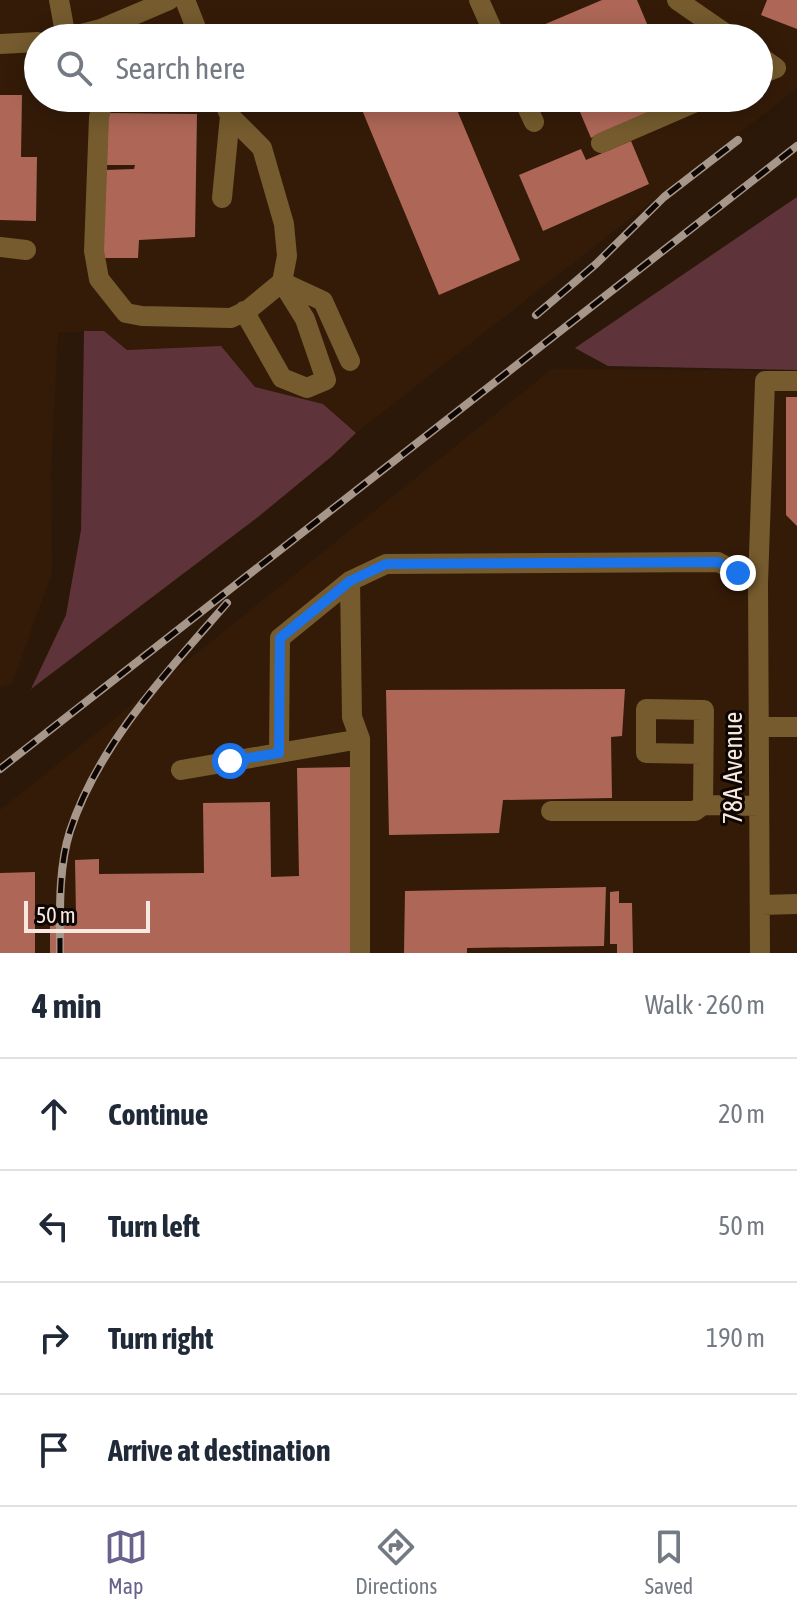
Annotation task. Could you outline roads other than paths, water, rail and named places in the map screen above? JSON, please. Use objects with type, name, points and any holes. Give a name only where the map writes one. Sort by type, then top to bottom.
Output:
[{"type":"street","points":[[59,0],[63,24]]},
{"type":"street","points":[[116,24],[169,0]]},
{"type":"street","points":[[185,0],[194,24]]},
{"type":"street","points":[[479,0],[490,24]]},
{"type":"street","points":[[677,0],[712,24]]},
{"type":"street","points":[[0,44],[24,43]]},
{"type":"street","points":[[100,112],[94,251],[99,279],[126,313],[231,318],[282,282],[287,256],[284,224],[262,148],[230,112]]},
{"type":"street","points":[[222,198],[226,112]]},
{"type":"street","points":[[529,112],[534,122]]},
{"type":"street","points":[[601,143],[673,112]]},
{"type":"street","points":[[0,247],[26,250]]},
{"type":"street","points":[[244,311],[282,378],[307,388],[326,380],[305,319],[282,282]]},
{"type":"street","points":[[282,282],[323,301],[350,361]]},
{"type":"street","name":"78A Avenue","points":[[760,953],[758,583],[765,381],[797,381]]},
{"type":"street","points":[[279,753],[280,638],[350,581],[386,564],[718,562],[758,583]]},
{"type":"street","points":[[350,581],[352,717],[360,739],[360,953]]},
{"type":"street","points":[[759,727],[797,727]]},
{"type":"street","points":[[181,770],[360,739]]},
{"type":"street","points":[[703,754],[703,805]]},
{"type":"street","points":[[551,811],[695,811],[703,805],[759,806]]},
{"type":"street","points":[[760,905],[797,904]]},
{"type":"railway","points":[[536,315],[596,264],[664,197],[738,140]]},
{"type":"railway","points":[[0,769],[797,146]]},
{"type":"railway","points":[[60,953],[63,860],[83,799],[98,768],[137,710],[227,603]]}]
